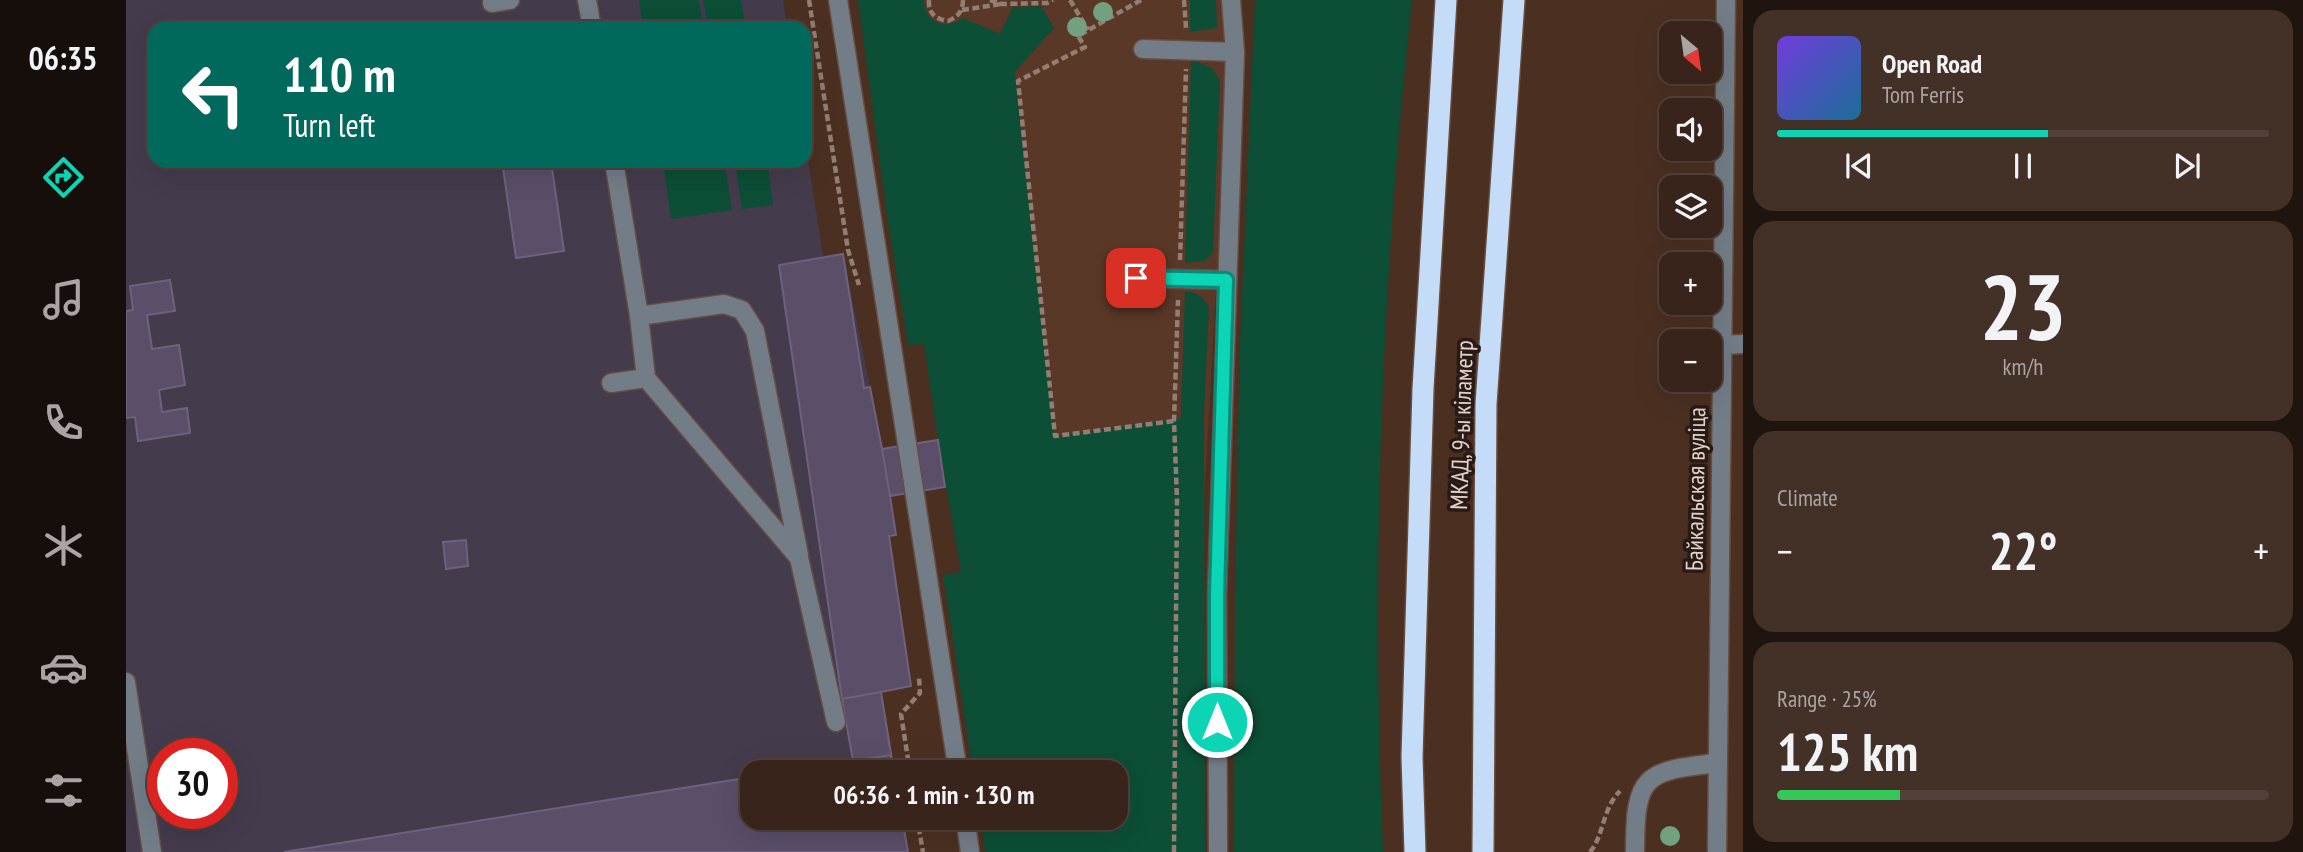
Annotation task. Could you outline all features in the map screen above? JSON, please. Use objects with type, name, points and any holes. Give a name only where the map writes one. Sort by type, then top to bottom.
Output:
[{"type":"highway","name":"МКАД, 9-ы кіламетр","points":[[1415,852],[1412,757],[1423,389],[1446,0]]},
{"type":"highway","name":"МКАД, 9-ы кіламетр","points":[[1483,852],[1486,404],[1514,0]]},
{"type":"street","points":[[587,0],[591,21]]},
{"type":"street","points":[[838,0],[956,760]]},
{"type":"street","points":[[1219,852],[1217,594],[1234,52],[1231,0]]},
{"type":"street","name":"Байкальская вуліца","points":[[1722,345],[1726,0]]},
{"type":"street","points":[[1143,49],[1187,48],[1234,52]]},
{"type":"street","points":[[615,168],[646,378],[799,558]]},
{"type":"street","points":[[1136,278],[1226,280]]},
{"type":"street","points":[[639,316],[723,303],[742,310],[755,331],[799,558],[836,722]]},
{"type":"street","points":[[1722,345],[1743,344]]},
{"type":"street","points":[[611,383],[646,378]]},
{"type":"street","name":"Байкальская вуліца","points":[[1717,852],[1721,392]]},
{"type":"street","points":[[126,682],[152,852]]},
{"type":"street","points":[[1635,852],[1635,820],[1640,795],[1650,779],[1671,768],[1717,763]]},
{"type":"street","points":[[967,830],[970,852]]},
{"type":"path","points":[[929,0],[933,15],[942,20],[954,19],[969,0]]},
{"type":"path","points":[[990,0],[1002,4]]},
{"type":"path","points":[[963,5],[1047,4],[1052,0]]},
{"type":"path","points":[[1070,0],[1088,30]]},
{"type":"path","points":[[1141,0],[1078,36],[1085,47],[1018,80],[1055,436],[1174,421]]},
{"type":"path","points":[[1174,852],[1177,500],[1174,421],[1187,48],[1184,0]]},
{"type":"path","points":[[919,830],[923,852]]},
{"type":"shaded area","points":[[126,0],[783,0],[786,21],[147,21],[147,168],[809,168],[823,256],[843,254],[870,387],[896,535],[889,536],[911,686],[881,692],[892,760],[740,760],[740,830],[810,830],[908,852],[126,852]]},
{"type":"shaded area","points":[[861,0],[1233,0],[1201,551],[970,569]]},
{"type":"green space","points":[[639,0],[699,0],[702,21],[642,21]]},
{"type":"green space","points":[[703,0],[741,0],[745,21],[707,21]]},
{"type":"green space","points":[[858,0],[924,0],[928,14],[937,23],[949,24],[963,18],[1000,34],[1013,7],[1041,6],[1054,28],[1015,72],[1055,436],[1181,418],[1185,291],[1200,296],[1209,308],[1204,414],[1205,852],[985,852],[982,830],[1128,830],[1128,760],[971,760],[943,575],[961,572],[924,344],[908,345],[888,223]]},
{"type":"green space","points":[[1190,0],[1216,0],[1217,28],[1190,32]]},
{"type":"green space","points":[[1255,0],[1412,0],[1393,213],[1381,426],[1378,639],[1383,852],[1234,852],[1240,343]]},
{"type":"green space","points":[[1191,59],[1213,69],[1220,81],[1213,252],[1205,261],[1185,263]]},
{"type":"green space","points":[[664,168],[725,168],[732,210],[671,219]]},
{"type":"green space","points":[[736,168],[768,168],[773,205],[742,209]]},
{"type":"building","points":[[503,168],[552,168],[564,251],[516,258]]},
{"type":"building","points":[[843,254],[864,388],[870,387],[882,449],[938,440],[945,487],[890,496],[896,535],[889,536],[911,686],[881,692],[892,760],[853,760],[779,265]]},
{"type":"building","points":[[170,280],[175,311],[147,315],[152,349],[179,345],[185,385],[159,390],[162,412],[187,408],[190,433],[138,441],[135,417],[126,418],[126,311],[133,310],[130,286]]},
{"type":"building","points":[[938,440],[945,487],[890,496],[882,449]]},
{"type":"building","points":[[466,540],[468,566],[446,569],[443,542]]},
{"type":"building","points":[[881,692],[891,755],[853,760],[842,699]]},
{"type":"building","points":[[891,755],[892,760],[859,760]]},
{"type":"building","points":[[740,779],[740,830],[904,830],[908,852],[284,852]]},
{"type":"building","points":[[740,779],[740,830],[904,830],[908,852],[284,852]]},
{"type":"route","points":[[1136,278],[1226,280],[1217,594],[1217,722]]}]
